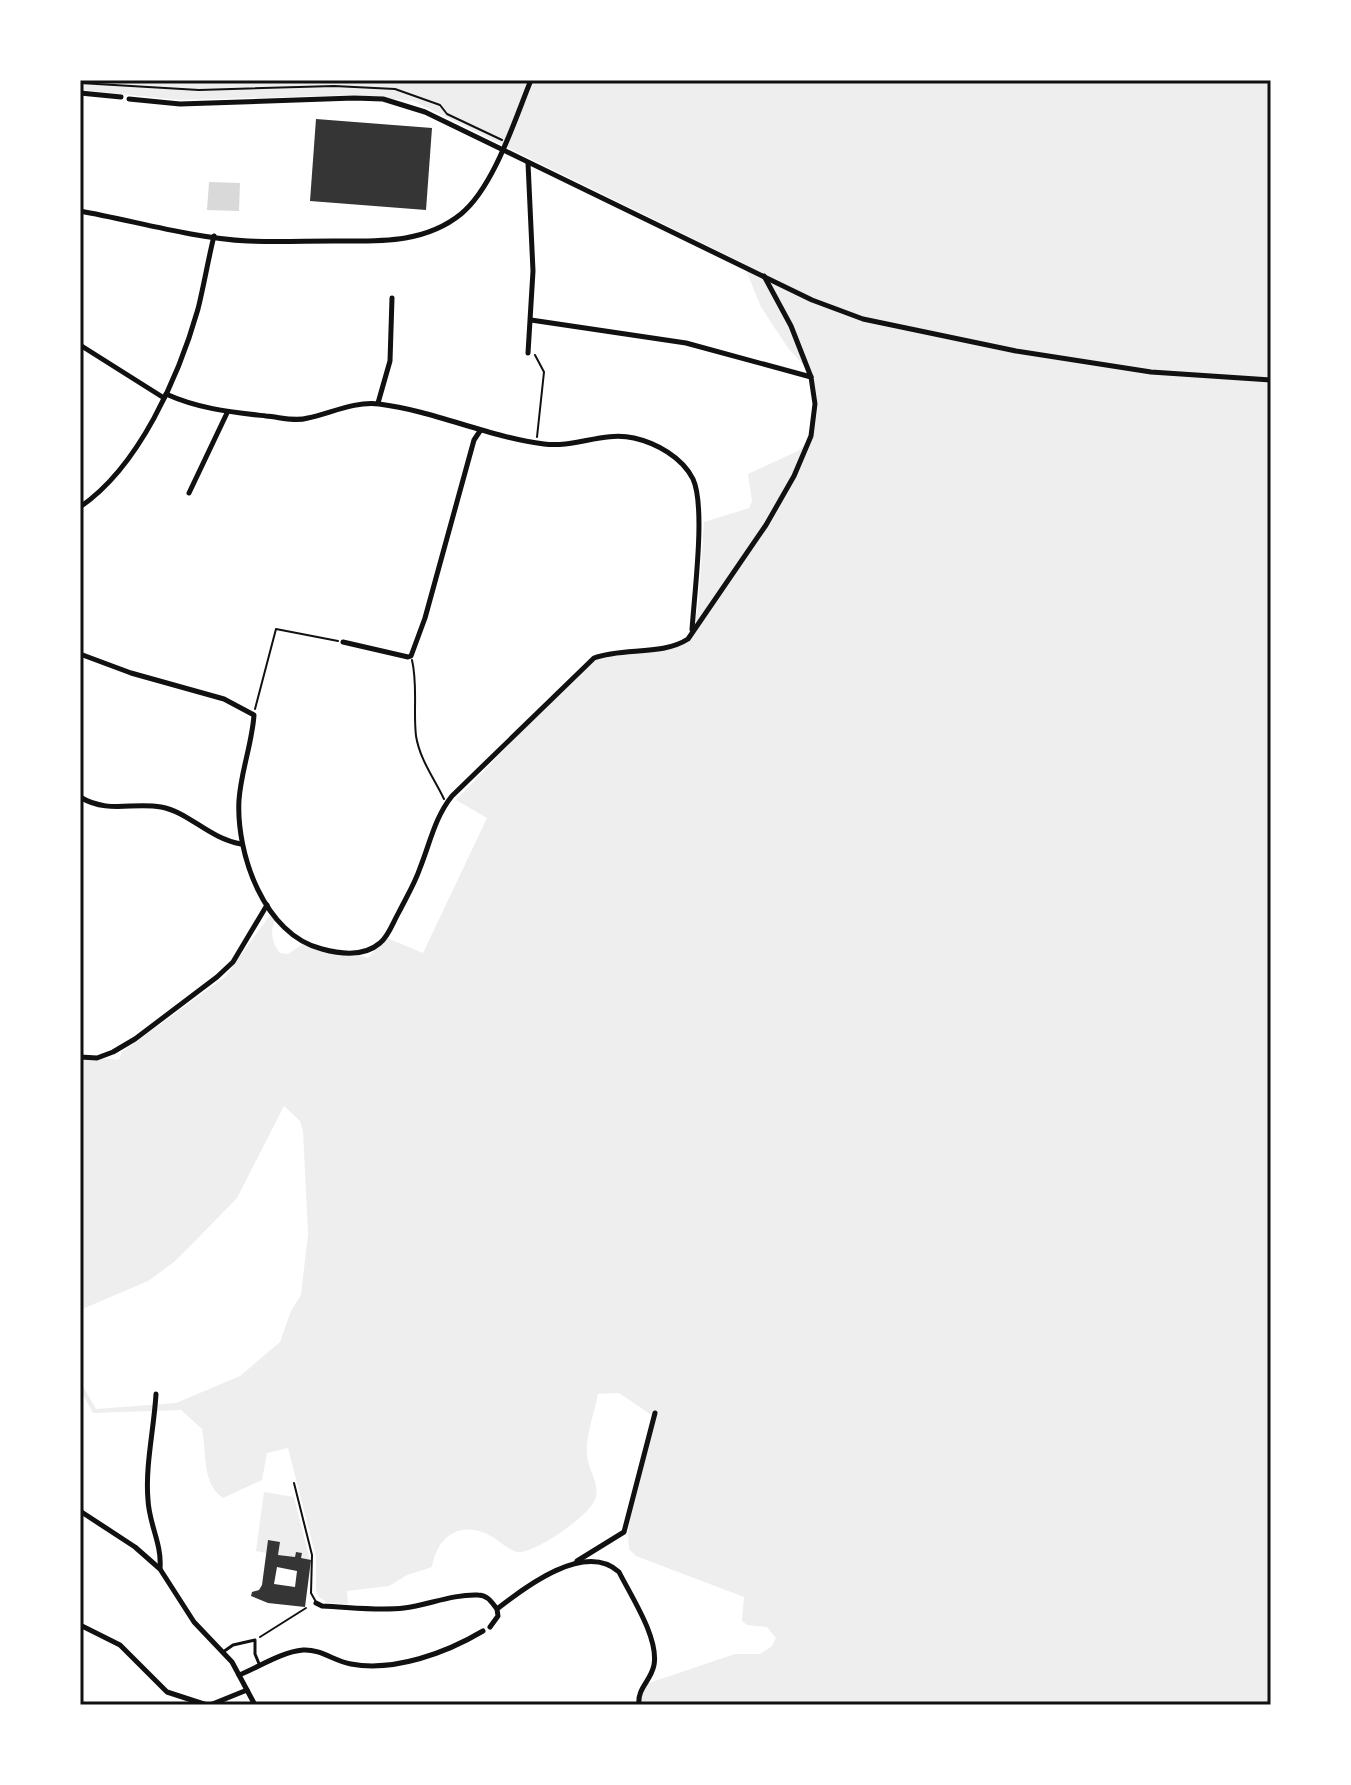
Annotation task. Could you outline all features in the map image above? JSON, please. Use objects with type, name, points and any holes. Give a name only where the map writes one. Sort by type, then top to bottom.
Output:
[{"type":"street","points":[[80,211],[247,241],[411,238],[444,226],[463,213],[489,179],[531,80]]},
{"type":"street","points":[[80,93],[121,97]]},
{"type":"street","points":[[129,99],[180,104],[383,99],[414,108],[812,300],[863,319],[1016,351],[1151,372],[1271,380]]},
{"type":"street","points":[[528,162],[533,271],[528,353]]},
{"type":"street","points":[[80,507],[117,473],[165,396],[198,307],[214,236]]},
{"type":"street","points":[[80,654],[131,673],[224,699],[254,715],[239,802],[241,844],[267,905],[290,932],[307,945],[346,954],[373,948],[382,942],[419,873],[446,804],[594,658],[608,653],[684,642],[702,622],[766,525],[808,447],[815,404],[811,377],[791,326],[764,276]]},
{"type":"street","points":[[378,404],[390,361],[392,298]]},
{"type":"street","points":[[531,320],[686,343],[811,377]]},
{"type":"street","points":[[80,345],[165,396],[227,413],[306,419],[345,408],[378,404],[536,443],[566,444],[609,435],[622,436],[668,452],[684,465],[693,479],[698,512],[692,631]]},
{"type":"street","points":[[189,493],[227,413]]},
{"type":"street","points":[[343,642],[411,656],[433,591],[474,440],[481,430]]},
{"type":"street","points":[[80,797],[109,807],[166,808],[193,821],[213,836],[241,844]]},
{"type":"street","points":[[80,1057],[103,1057],[124,1046],[217,977],[233,962],[267,905]]},
{"type":"street","points":[[156,1394],[147,1490],[148,1507],[160,1547],[160,1569]]},
{"type":"street","points":[[497,1609],[524,1589],[624,1532],[655,1413]]},
{"type":"street","points":[[80,1511],[135,1547],[160,1569],[194,1622],[223,1652],[255,1705]]},
{"type":"street","points":[[576,1562],[606,1563],[619,1572],[653,1641],[653,1668],[639,1692],[639,1705]]},
{"type":"street","points":[[316,1603],[322,1606],[403,1608],[478,1595],[487,1597],[497,1609],[498,1616],[490,1627]]},
{"type":"street","points":[[80,1625],[120,1645],[167,1692],[208,1705],[247,1690]]},
{"type":"street","points":[[239,1675],[285,1655],[305,1650],[318,1651],[349,1664],[415,1659],[444,1651],[483,1631]]},
{"type":"street","points":[[223,1652],[233,1645],[255,1640],[255,1654],[260,1666]]},
{"type":"lane","points":[[294,1483],[312,1555],[311,1593],[316,1603]]},
{"type":"path","points":[[80,83],[199,90],[334,86],[395,89],[440,105],[447,114],[505,141]]},
{"type":"path","points":[[528,353],[535,355],[544,372],[536,443]]},
{"type":"path","points":[[254,715],[276,629],[343,642]]},
{"type":"path","points":[[411,656],[417,680],[416,733],[419,747],[446,804]]},
{"type":"path","points":[[255,1640],[306,1608]]},
{"type":"shaded area","points":[[80,80],[1271,80],[1271,1705],[641,1705],[639,1693],[646,1684],[735,1654],[760,1654],[772,1646],[776,1638],[767,1627],[747,1625],[742,1621],[744,1597],[636,1556],[629,1549],[632,1501],[656,1418],[619,1393],[598,1394],[587,1448],[596,1497],[574,1523],[536,1547],[517,1552],[485,1533],[475,1530],[457,1532],[438,1548],[432,1567],[407,1575],[389,1586],[347,1591],[348,1604],[328,1603],[316,1591],[316,1557],[288,1448],[267,1453],[262,1480],[223,1498],[216,1492],[208,1475],[202,1429],[181,1410],[93,1413],[80,1389],[80,1381],[96,1409],[176,1403],[240,1376],[280,1342],[291,1311],[301,1295],[308,1234],[303,1131],[300,1121],[284,1106],[237,1198],[174,1262],[148,1281],[80,1310],[80,1056],[119,1060],[122,1052],[225,977],[270,915],[275,921],[273,938],[280,953],[288,954],[303,944],[368,958],[387,938],[423,953],[487,818],[456,800],[588,662],[612,654],[688,639],[698,608],[704,522],[749,508],[752,501],[748,474],[798,451],[813,437],[818,406],[813,376],[788,348],[761,307],[743,263],[413,101],[355,95],[180,100],[80,90]]},
{"type":"shaded area","points":[[209,182],[240,183],[239,211],[207,210]]},
{"type":"shaded area","points":[[264,1492],[294,1497],[310,1560],[301,1558],[302,1553],[296,1552],[295,1557],[278,1555],[280,1542],[268,1540],[266,1553],[256,1551]]},
{"type":"building","points":[[316,119],[432,128],[426,210],[310,201]]},
{"type":"building","points":[[268,1540],[280,1542],[278,1555],[295,1557],[296,1552],[302,1553],[301,1558],[311,1560],[305,1607],[268,1603],[251,1596],[262,1585]],"holes":[[[277,1567],[297,1571],[295,1587],[274,1584]]]}]
